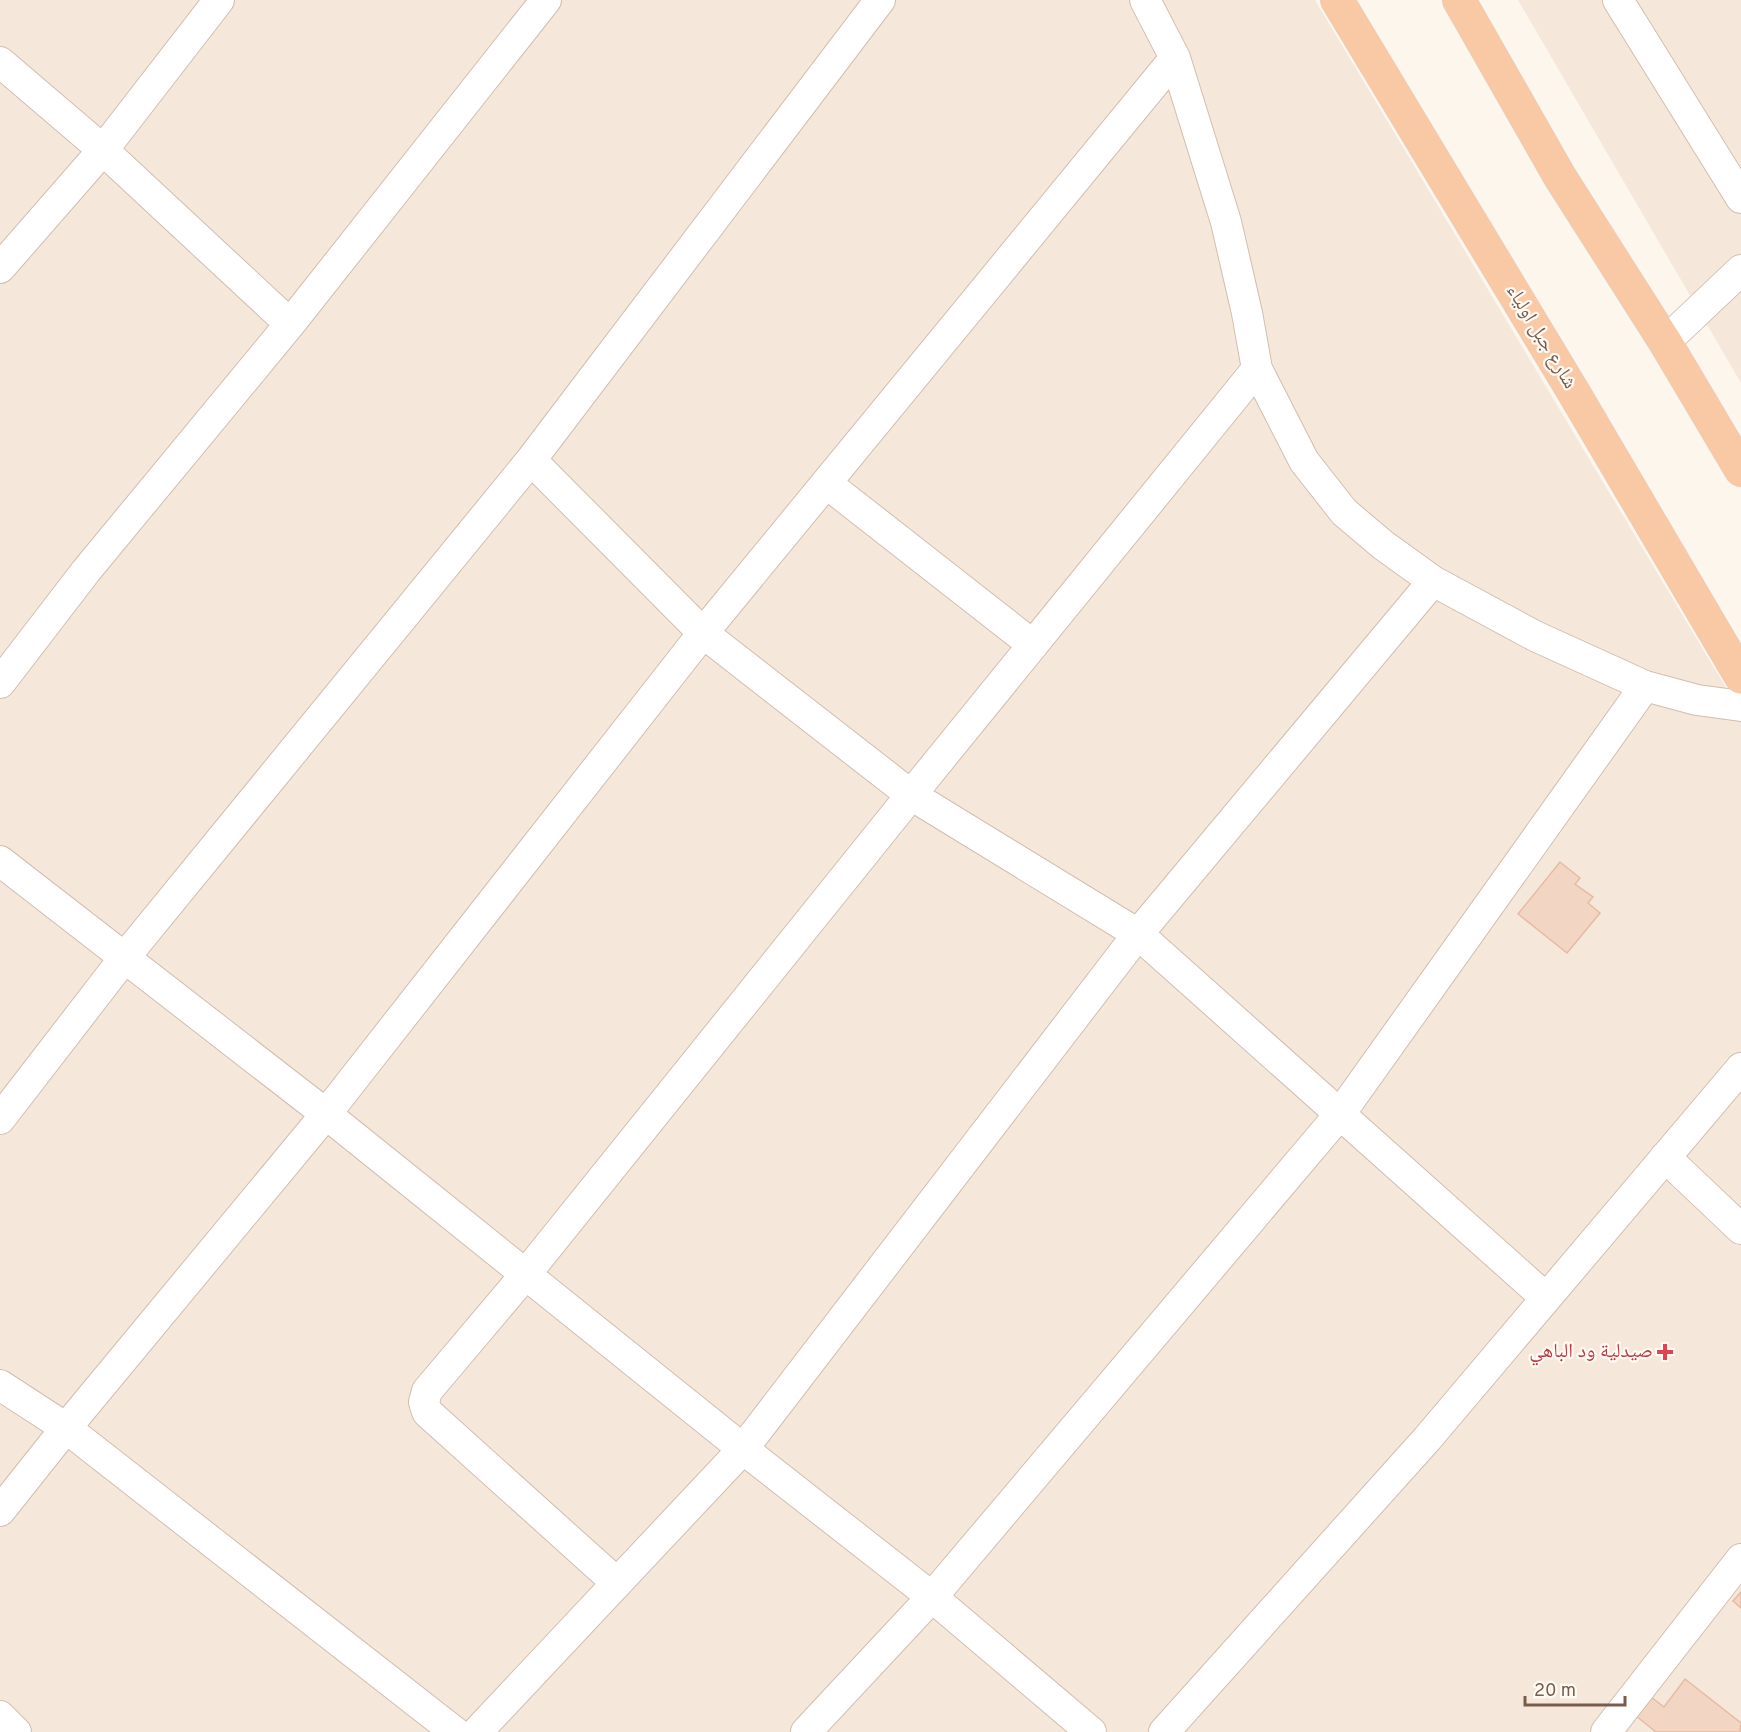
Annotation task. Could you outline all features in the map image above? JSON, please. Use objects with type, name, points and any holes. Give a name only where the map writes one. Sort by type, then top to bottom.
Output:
[{"type":"highway","name":"شارع جبل اولياء","points":[[1338,0],[1741,677]]},
{"type":"highway","points":[[1459,0],[1560,177],[1665,342],[1741,470]]},
{"type":"street","points":[[0,268],[103,150],[219,0]]},
{"type":"street","points":[[0,683],[86,571],[290,324],[546,0]]},
{"type":"street","points":[[0,1119],[125,957],[531,460],[880,0]]},
{"type":"street","points":[[1146,0],[1174,58],[1226,222],[1257,369],[1304,461],[1344,512],[1383,545],[1433,581],[1535,636],[1645,686],[1697,700],[1741,706]]},
{"type":"street","points":[[1618,0],[1741,198]]},
{"type":"street","points":[[0,1511],[326,1114],[703,633],[1174,58]]},
{"type":"street","points":[[0,62],[103,150],[290,324]]},
{"type":"street","points":[[1665,342],[1741,270]]},
{"type":"street","points":[[617,1583],[427,1412],[424,1402],[427,1391],[525,1275],[1257,369]]},
{"type":"street","points":[[531,460],[703,633],[911,795],[1138,934],[1546,1298]]},
{"type":"street","points":[[826,483],[1033,645]]},
{"type":"street","points":[[477,1732],[743,1449],[1138,934],[1433,581]]},
{"type":"street","points":[[806,1732],[932,1597],[1340,1114],[1645,686]]},
{"type":"street","points":[[0,861],[326,1114],[743,1449],[932,1597],[1091,1732]]},
{"type":"street","points":[[1164,1732],[1427,1439],[1741,1068]]},
{"type":"street","points":[[1665,1157],[1741,1229]]},
{"type":"street","points":[[0,1385],[66,1428],[455,1732]]},
{"type":"street","points":[[1606,1732],[1741,1558]]},
{"type":"street","points":[[0,1716],[16,1732]]},
{"type":"shaded area","points":[[0,0],[1315,0],[1741,713],[1741,1732],[0,1732]]},
{"type":"shaded area","points":[[1518,0],[1741,0],[1741,383]]},
{"type":"building","points":[[1560,862],[1580,878],[1575,884],[1593,897],[1588,903],[1600,913],[1567,953],[1518,914]]},
{"type":"building","points":[[1741,1592],[1741,1608],[1733,1601]]},
{"type":"building","points":[[1685,1679],[1741,1723],[1740,1732],[1656,1732],[1636,1716],[1651,1697],[1664,1707]]},
{"type":"place","name":"صيدلية ود الباهي","points":[[1665,1352]]}]
